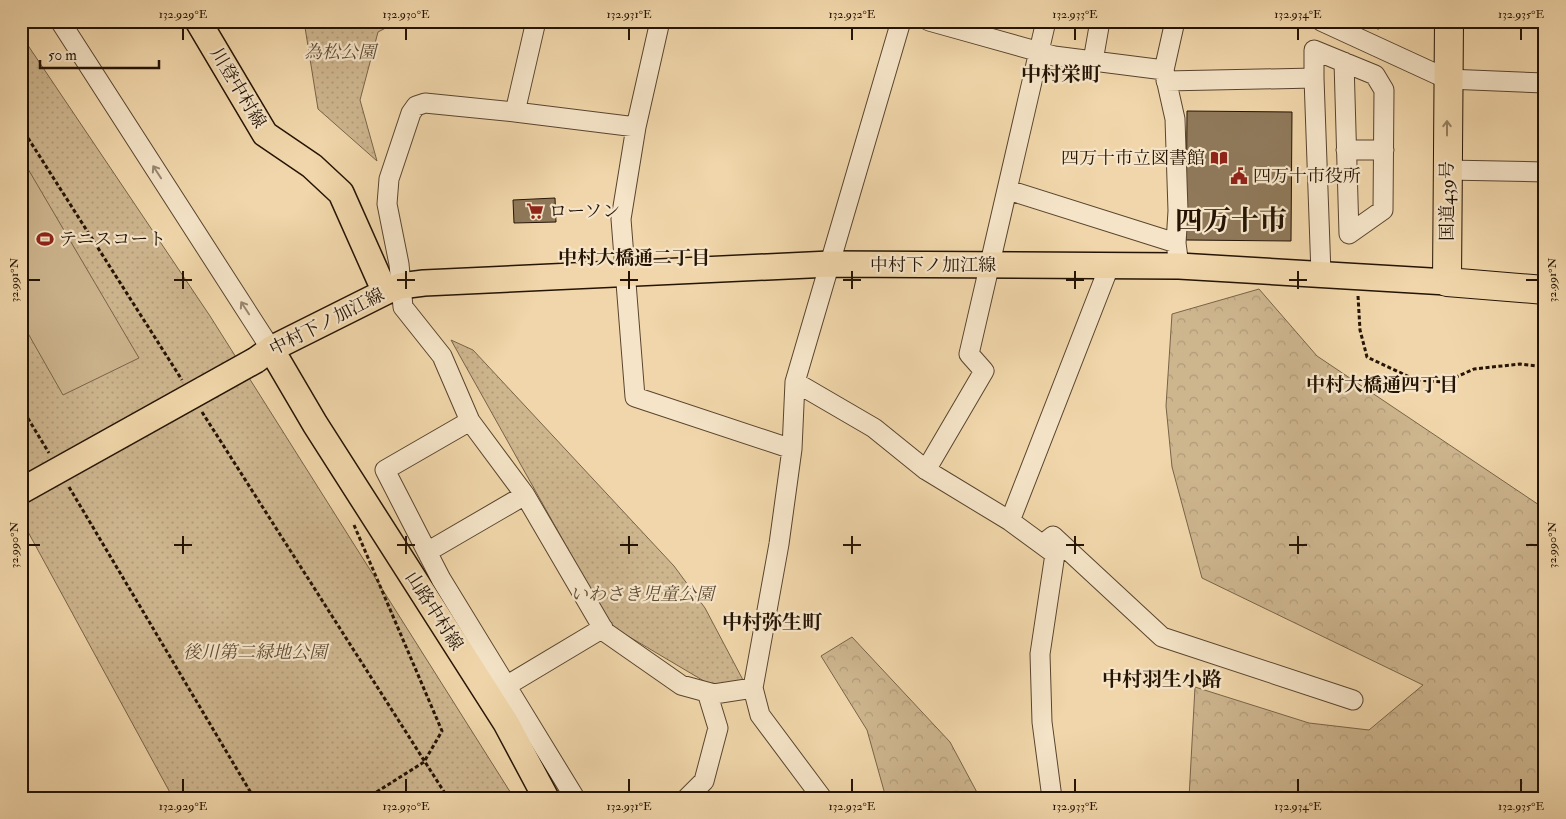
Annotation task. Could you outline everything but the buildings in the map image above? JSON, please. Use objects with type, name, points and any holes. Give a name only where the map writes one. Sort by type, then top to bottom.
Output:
[{"type":"highway","name":"国道439号","points":[[1447,282],[1447,79],[1449,21]]},
{"type":"highway","points":[[1447,282],[1545,290]]},
{"type":"main road","name":"川登中村線","points":[[198,21],[265,134],[312,166],[341,194],[393,289]]},
{"type":"main road","name":"中村下ノ加江線","points":[[21,491],[264,354],[393,289],[830,264],[1109,266],[1177,255],[1320,274],[1447,282]]},
{"type":"main road","name":"山路中村線","points":[[264,354],[315,424],[506,723],[546,798]]},
{"type":"street","points":[[60,21],[264,354]]},
{"type":"street","points":[[515,112],[536,21]]},
{"type":"street","points":[[660,21],[636,127],[621,219],[635,396],[792,449]]},
{"type":"street","points":[[822,798],[760,716],[753,688],[779,544],[792,449],[795,382],[901,21]]},
{"type":"street","points":[[929,21],[1039,53],[1094,61],[1165,76],[1314,78]]},
{"type":"street","points":[[926,470],[984,371],[969,354],[1046,21]]},
{"type":"street","points":[[1094,61],[1100,21]]},
{"type":"street","points":[[1008,190],[1177,255],[1178,211],[1175,119],[1165,76],[1175,21]]},
{"type":"street","points":[[1320,21],[1447,79],[1545,82]]},
{"type":"street","points":[[1320,274],[1314,50],[1344,62],[1375,75],[1384,90],[1384,210],[1349,234],[1344,62]]},
{"type":"street","points":[[636,127],[425,103],[416,106],[411,113],[389,179],[387,204],[400,264],[393,289],[403,306],[442,356],[470,421],[525,495],[605,632],[681,685],[714,694],[753,688]]},
{"type":"street","points":[[1346,150],[1384,150]]},
{"type":"street","points":[[1447,170],[1545,172]]},
{"type":"street","points":[[1010,522],[1109,266]]},
{"type":"street","points":[[795,382],[874,428],[926,470],[1010,522],[1055,554],[1040,654],[1042,722],[1052,798]]},
{"type":"street","points":[[470,421],[385,470],[427,552],[575,798]]},
{"type":"street","points":[[427,552],[525,495]]},
{"type":"street","points":[[1043,544],[1053,536],[1162,637],[1353,700]]},
{"type":"street","points":[[506,686],[603,628]]},
{"type":"street","points":[[687,798],[704,781],[718,728],[707,692]]},
{"type":"path","points":[[1196,21],[1196,27]]},
{"type":"path","points":[[21,127],[185,386]]},
{"type":"path","points":[[1357,276],[1360,330],[1367,357],[1416,380],[1445,382],[1474,369],[1520,364],[1545,366]]},
{"type":"path","points":[[21,406],[51,457]]},
{"type":"path","points":[[201,411],[448,798]]},
{"type":"path","points":[[66,482],[254,798]]},
{"type":"path","points":[[354,523],[442,731],[424,762],[367,798]]},
{"type":"green space","name":"為松公園","points":[[304,21],[399,21],[378,32],[360,100],[377,161],[318,109]]},
{"type":"green space","name":"後川第二緑地公園","points":[[21,35],[210,316],[514,798],[173,798],[21,519]]},
{"type":"green space","name":"テニスコート","points":[[21,157],[139,358],[63,395],[21,321]]},
{"type":"green space","points":[[1259,289],[1317,356],[1545,509],[1545,798],[1189,798],[1195,687],[1309,723],[1369,730],[1423,685],[1202,578],[1172,467],[1166,406],[1172,314]]},
{"type":"green space","name":"いわさき児童公園","points":[[451,340],[473,350],[674,566],[705,608],[743,680],[714,687],[611,626]]},
{"type":"green space","points":[[852,637],[950,742],[980,798],[886,798],[867,730],[821,656]]},
{"type":"place","name":"四万十市立図書館","points":[[1219,158]]},
{"type":"place","name":"四万十市役所","points":[[1239,176]]},
{"type":"place","name":"ローソン","points":[[535,211]]},
{"type":"place","name":"テニスコート","points":[[45,239]]},
{"type":"district","name":"中村栄町","points":[[1061,74]]},
{"type":"district","name":"四万十市","points":[[1231,221]]},
{"type":"district","name":"中村大橋通二丁目","points":[[634,258]]},
{"type":"district","name":"中村大橋通四丁目","points":[[1382,385]]},
{"type":"district","name":"中村弥生町","points":[[772,622]]},
{"type":"district","name":"中村羽生小路","points":[[1162,679]]}]
